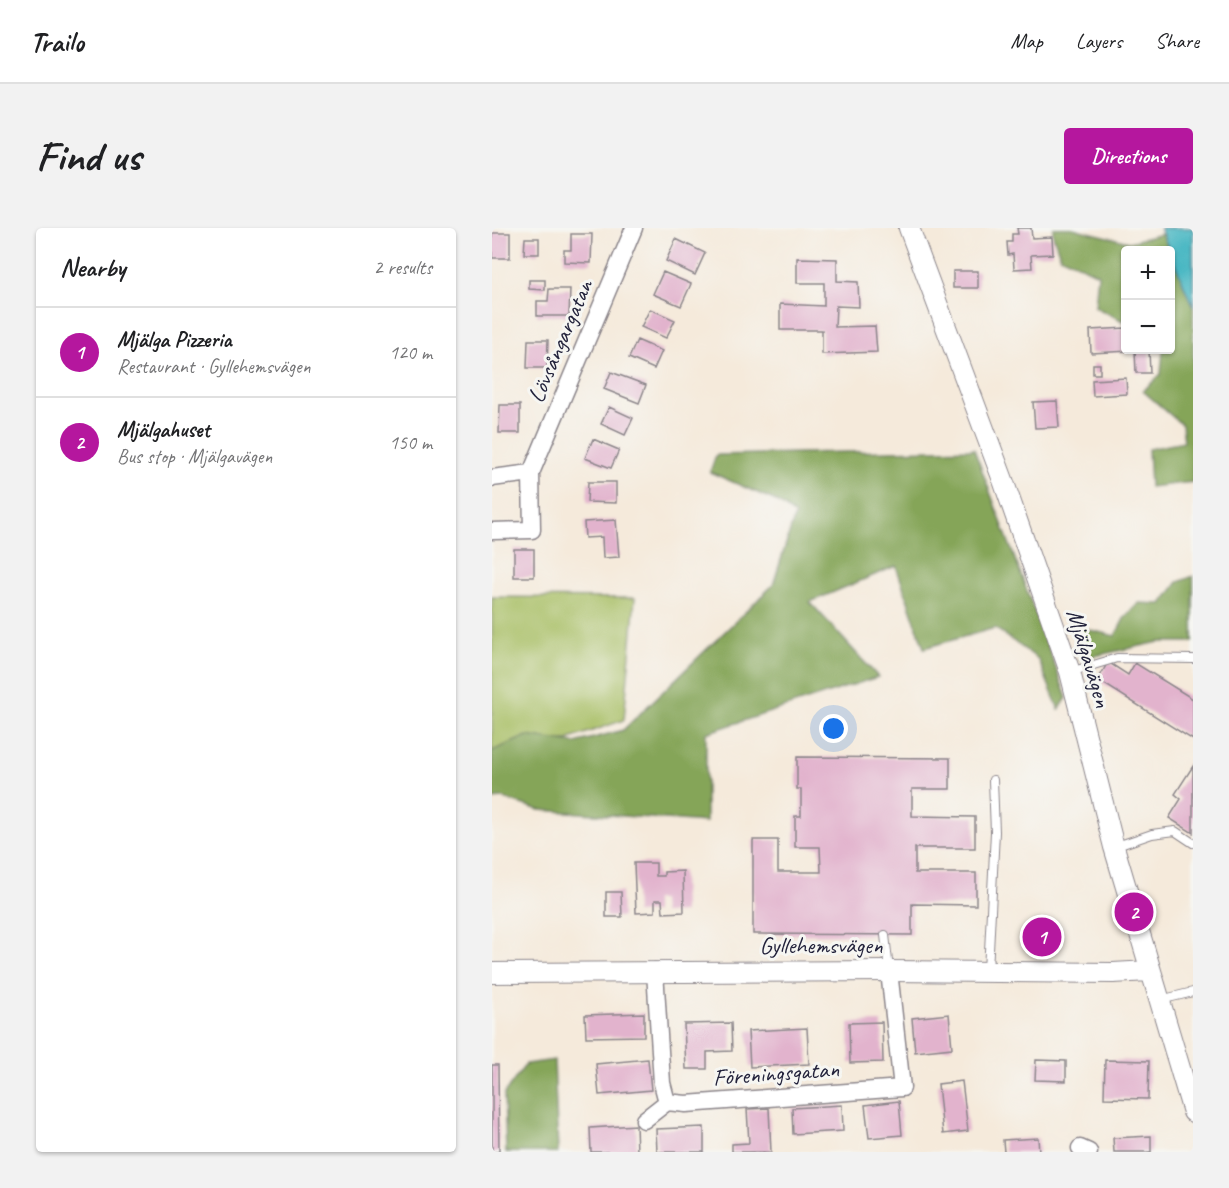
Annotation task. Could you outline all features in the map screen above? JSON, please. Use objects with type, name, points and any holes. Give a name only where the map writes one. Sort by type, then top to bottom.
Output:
[{"type":"street","name":"Lövsångargatan","points":[[492,531],[532,530],[531,473],[634,228]]},
{"type":"street","name":"Mjälgavägen","points":[[909,228],[1003,480],[1070,672],[1114,847],[1149,971],[1193,1112]]},
{"type":"street","points":[[492,478],[531,473]]},
{"type":"street","points":[[644,1120],[667,1102],[662,1083],[655,971]]},
{"type":"street","name":"Gyllehemsvägen","points":[[492,973],[889,971],[1113,973],[1149,971]]},
{"type":"street","name":"Föreningsgatan","points":[[667,1102],[686,1104],[902,1088],[889,971]]},
{"type":"lane","points":[[1070,672],[1117,658],[1193,659]]},
{"type":"lane","points":[[988,972],[995,832],[993,780]]},
{"type":"lane","points":[[1114,847],[1152,834],[1175,831],[1193,843]]},
{"type":"lane","points":[[885,935],[889,971]]},
{"type":"lane","points":[[1159,1000],[1193,992]]},
{"type":"green space","points":[[1053,228],[1072,228],[1129,242],[1162,234],[1167,246],[1121,246],[1121,320],[1095,307],[1098,274],[1060,256]]},
{"type":"green space","points":[[1175,264],[1193,307],[1193,482],[1150,487],[1148,449],[1184,442],[1182,425],[1143,391],[1161,374],[1163,354],[1175,354]]},
{"type":"green space","points":[[974,449],[1067,698],[1059,710],[1038,659],[995,628],[924,648],[896,566],[810,602],[878,677],[706,733],[706,822],[539,810],[503,798],[492,799],[492,751],[527,736],[575,743],[623,730],[773,585],[795,515],[776,501],[710,472],[716,455]]},
{"type":"green space","points":[[1193,576],[1193,642],[1159,642],[1080,659],[1082,628],[1115,636],[1125,617],[1139,603],[1162,604],[1178,582]]},
{"type":"green space","points":[[492,597],[635,598],[624,720],[527,754],[492,774]]},
{"type":"green space","points":[[554,1060],[558,1152],[506,1152],[504,1094],[526,1064]]},
{"type":"water","points":[[1160,228],[1193,228],[1193,307],[1175,264],[1175,246],[1168,246]]},
{"type":"building","points":[[1017,228],[1031,228],[1032,238],[1052,237],[1053,254],[1031,255],[1032,268],[1014,269],[1013,254],[1008,255],[1007,242],[1012,242],[1012,234],[1018,234]]},
{"type":"building","points":[[492,233],[510,233],[510,258],[492,258]]},
{"type":"building","points":[[571,234],[592,234],[591,263],[564,262],[564,250],[571,250]]},
{"type":"building","points":[[525,238],[539,238],[539,254],[524,254]]},
{"type":"building","points":[[676,239],[705,253],[695,275],[666,261]]},
{"type":"building","points":[[797,258],[837,259],[837,281],[858,282],[859,307],[836,306],[835,327],[875,326],[877,352],[822,354],[822,330],[780,330],[780,304],[824,306],[824,283],[797,283]]},
{"type":"building","points":[[953,271],[978,271],[978,288],[953,288]]},
{"type":"building","points":[[663,272],[691,284],[681,306],[653,294]]},
{"type":"building","points":[[529,280],[545,280],[545,290],[529,289]]},
{"type":"building","points":[[549,289],[570,289],[569,316],[537,316],[537,301],[548,301]]},
{"type":"building","points":[[650,309],[675,320],[666,338],[641,327]]},
{"type":"building","points":[[1121,328],[1121,351],[1091,353],[1090,330]]},
{"type":"building","points":[[528,340],[548,340],[547,368],[527,368]]},
{"type":"building","points":[[637,340],[662,351],[654,369],[629,358]]},
{"type":"building","points":[[1135,354],[1149,354],[1150,373],[1136,373]]},
{"type":"building","points":[[1093,364],[1100,364],[1100,374],[1093,374]]},
{"type":"building","points":[[611,372],[646,385],[639,403],[604,389]]},
{"type":"building","points":[[1126,378],[1127,394],[1093,396],[1092,380]]},
{"type":"building","points":[[1057,401],[1059,427],[1035,428],[1033,402]]},
{"type":"building","points":[[500,405],[520,405],[520,433],[499,433]]},
{"type":"building","points":[[609,407],[633,418],[625,435],[601,424]]},
{"type":"building","points":[[593,439],[619,450],[611,468],[585,458]]},
{"type":"building","points":[[588,482],[616,482],[616,503],[587,502]]},
{"type":"building","points":[[616,520],[619,557],[603,558],[602,537],[585,538],[584,522]]},
{"type":"building","points":[[514,549],[534,549],[534,577],[514,577]]},
{"type":"building","points":[[1108,662],[1128,675],[1135,663],[1193,699],[1193,740],[1098,680]]},
{"type":"building","points":[[797,757],[950,758],[950,789],[912,789],[912,816],[975,817],[975,848],[915,848],[915,873],[976,873],[976,905],[912,904],[912,935],[753,934],[753,840],[778,840],[778,872],[821,872],[820,847],[795,847],[795,816],[801,816],[801,789],[797,789]]},
{"type":"building","points":[[1193,766],[1193,833],[1169,818],[1181,799],[1175,794]]},
{"type":"building","points":[[634,863],[656,863],[656,876],[664,876],[664,872],[683,871],[684,912],[663,913],[662,900],[655,900],[655,912],[636,913]]},
{"type":"building","points":[[606,892],[621,892],[622,917],[606,917]]},
{"type":"building","points":[[644,1013],[644,1036],[586,1037],[585,1015]]},
{"type":"building","points":[[949,1014],[952,1048],[915,1052],[912,1018]]},
{"type":"building","points":[[882,1022],[883,1062],[850,1063],[849,1023]]},
{"type":"building","points":[[731,1023],[732,1051],[707,1052],[707,1069],[686,1069],[684,1024]]},
{"type":"building","points":[[807,1028],[809,1064],[750,1067],[748,1031]]},
{"type":"building","points":[[648,1059],[651,1090],[599,1095],[596,1064]]},
{"type":"building","points":[[1036,1060],[1066,1061],[1066,1081],[1035,1080]]},
{"type":"building","points":[[1105,1060],[1149,1061],[1148,1099],[1104,1098]]},
{"type":"building","points":[[492,1065],[498,1065],[499,1152],[492,1152]]},
{"type":"building","points":[[962,1081],[968,1131],[943,1134],[938,1084]]},
{"type":"building","points":[[899,1101],[902,1135],[869,1138],[865,1105]]},
{"type":"building","points":[[842,1105],[843,1131],[793,1134],[792,1108]]},
{"type":"building","points":[[769,1108],[771,1152],[732,1152],[732,1144],[749,1143],[747,1109]]},
{"type":"building","points":[[636,1125],[637,1152],[591,1152],[590,1128]]},
{"type":"building","points":[[704,1127],[704,1152],[657,1152],[656,1129]]},
{"type":"building","points":[[1151,1136],[1151,1152],[1114,1152],[1113,1138]]},
{"type":"building","points":[[1038,1138],[1039,1152],[1004,1152],[1003,1140]]},
{"type":"place","name":"Mjälgahuset","points":[[1134,912]]},
{"type":"place","name":"Mjälga Pizzeria","points":[[1042,937]]}]
